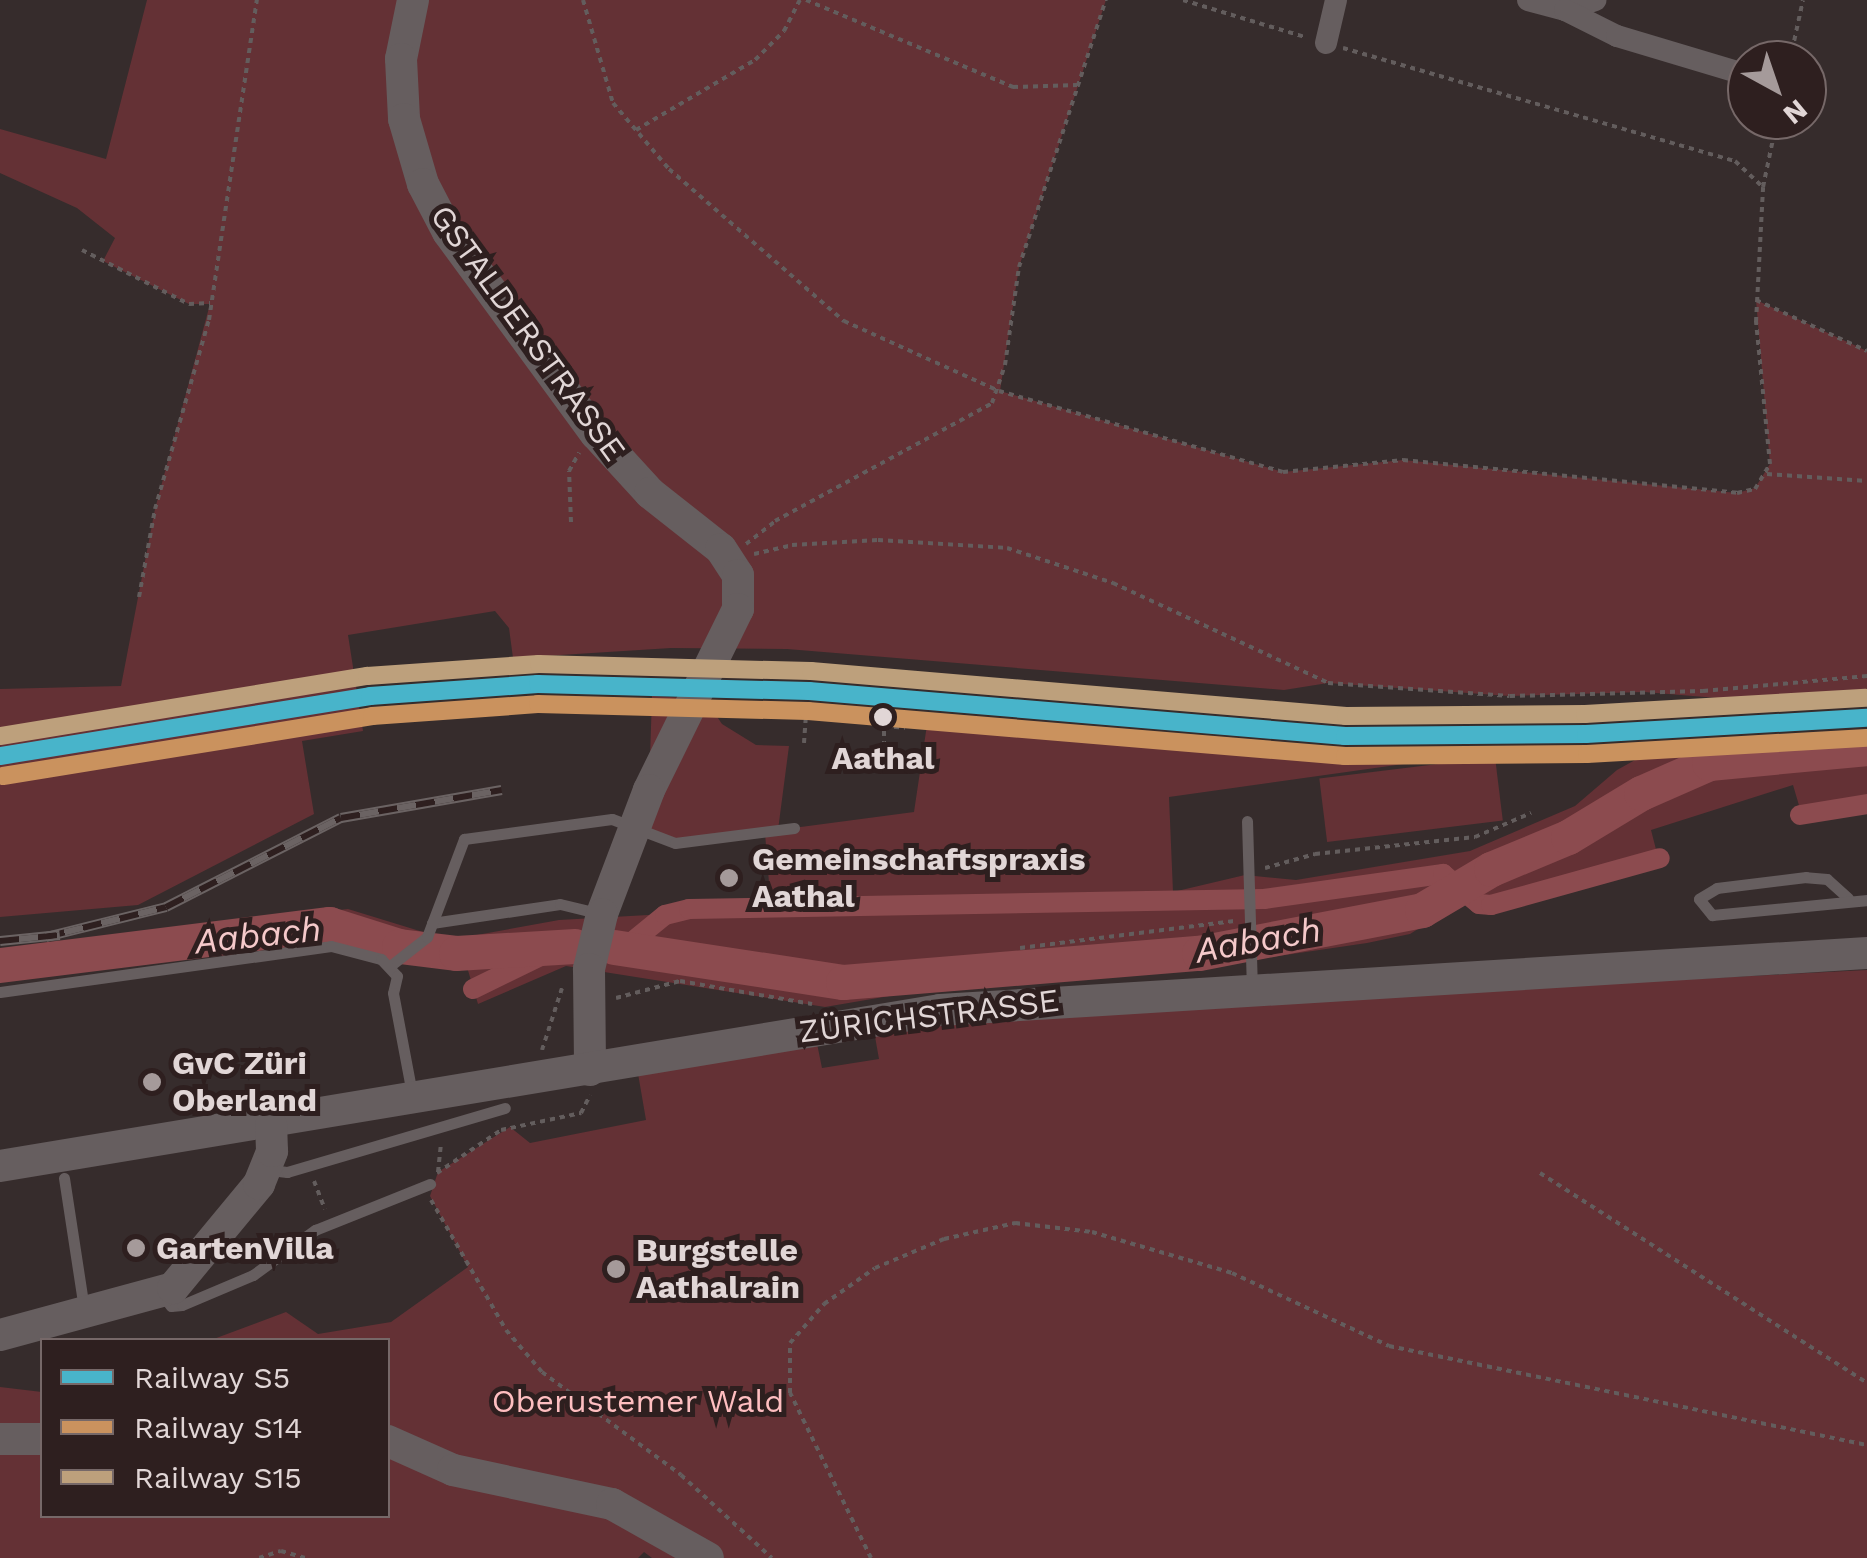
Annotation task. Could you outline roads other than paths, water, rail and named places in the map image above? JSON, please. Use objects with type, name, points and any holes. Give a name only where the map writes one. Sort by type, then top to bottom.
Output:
[{"type":"street","name":"GSTALDERSTRASSE","points":[[413,0],[402,88],[423,184],[448,232],[596,434],[650,492],[722,549],[738,575],[738,608],[680,722],[602,914],[588,984],[590,1070]]},
{"type":"street","points":[[1326,43],[1336,0]]},
{"type":"street","points":[[1528,0],[1564,10],[1616,36],[1727,69]]},
{"type":"street","points":[[1564,10],[1595,0]]},
{"type":"street","name":"ZÜRICHSTRASSE","points":[[0,1166],[271,1125],[590,1070],[848,1016],[1026,1002],[1251,973],[1867,953]]},
{"type":"street","points":[[0,1335],[162,1295],[193,1270],[266,1170],[271,1125]]},
{"type":"street","points":[[0,1439],[40,1439]]},
{"type":"street","points":[[390,1442],[452,1470],[612,1504],[708,1558]]},
{"type":"lane","points":[[394,963],[427,937],[464,839],[612,819],[675,843],[794,828]]},
{"type":"lane","points":[[1247,821],[1245,892],[1251,973]]},
{"type":"lane","points":[[1848,898],[1826,880],[1806,877],[1717,888],[1698,899],[1712,915],[1848,898],[1867,900]]},
{"type":"lane","points":[[432,922],[560,904],[602,914]]},
{"type":"lane","points":[[0,992],[331,946],[394,963]]},
{"type":"lane","points":[[394,963],[410,1082]]},
{"type":"lane","points":[[266,1170],[287,1172],[506,1108]]},
{"type":"lane","points":[[64,1178],[85,1314]]},
{"type":"lane","points":[[162,1295],[176,1306],[253,1276],[330,1223],[430,1184]]},
{"type":"waterway","name":"Aabach","points":[[614,947],[843,982],[1199,953],[1422,910],[1491,869],[1568,837],[1641,793],[1709,763],[1867,748]]},
{"type":"waterway","points":[[1800,815],[1867,804]]},
{"type":"waterway","points":[[627,946],[665,915],[689,909],[1264,899],[1443,874],[1479,904],[1491,905],[1660,858]]},
{"type":"waterway","name":"Aabach","points":[[0,965],[329,924],[399,946],[456,953],[575,946]]},
{"type":"waterway","points":[[473,989],[561,946]]},
{"type":"railway","points":[[46,937],[166,907],[341,818],[502,790]]},
{"type":"railway","points":[[0,941],[60,935]]},
{"type":"rail line","name":"S15","points":[[0,736],[367,676],[539,664],[811,671],[1346,716],[1585,714],[1866,698]]},
{"type":"rail line","name":"S5","points":[[0,756],[370,696],[538,684],[809,691],[1345,736],[1586,734],[1867,718]]},
{"type":"rail line","name":"S14","points":[[3,776],[372,716],[538,704],[808,711],[1345,756],[1587,754],[1867,738]]},
{"type":"place","name":"Aathal","points":[[883,717]]},
{"type":"place","name":"Gemeinschaftspraxis Aathal","points":[[729,878]]},
{"type":"place","name":"GvC Züri Oberland","points":[[152,1082]]},
{"type":"place","name":"GartenVilla","points":[[136,1248]]},
{"type":"place","name":"Burgstelle Aathalrain","points":[[616,1269]]},
{"type":"park label","name":"Oberustemer Wald","points":[[638,1401]]}]
